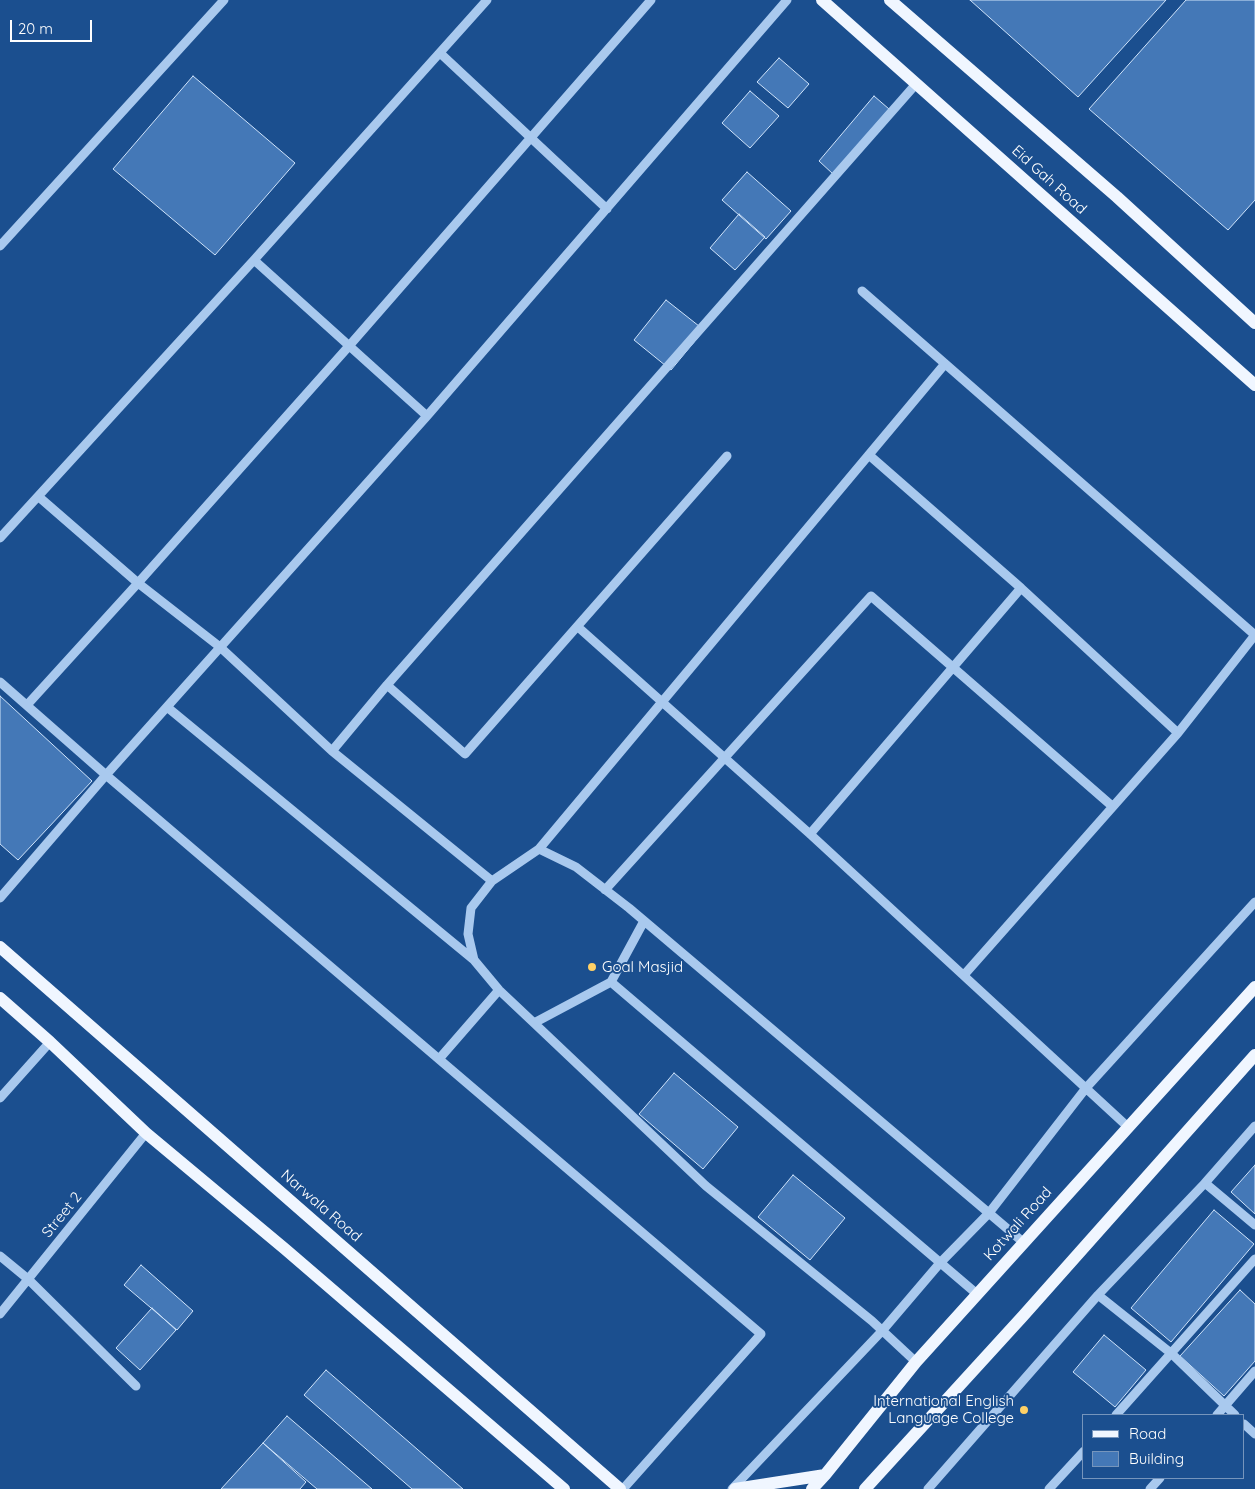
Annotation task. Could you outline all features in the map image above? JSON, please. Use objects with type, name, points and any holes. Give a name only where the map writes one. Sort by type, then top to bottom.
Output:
[{"type":"main road","name":"Eid Gah Road","points":[[822,0],[1255,385]]},
{"type":"main road","name":"Eid Gah Road","points":[[890,0],[1117,197],[1255,322]]},
{"type":"main road","name":"Narwala Road","points":[[0,947],[621,1489]]},
{"type":"main road","name":"Kotwali Road","points":[[812,1489],[916,1362],[1255,987]]},
{"type":"main road","points":[[0,998],[50,1042],[146,1133],[285,1249],[564,1489]]},
{"type":"main road","points":[[865,1489],[1023,1316],[1255,1055]]},
{"type":"main road","points":[[734,1489],[825,1475]]},
{"type":"street","points":[[0,246],[224,0]]},
{"type":"street","points":[[0,538],[254,260],[487,0]]},
{"type":"street","points":[[26,705],[138,583],[349,346],[651,0]]},
{"type":"street","points":[[0,898],[106,775],[427,416],[786,0]]},
{"type":"street","points":[[440,53],[607,208]]},
{"type":"street","points":[[332,751],[387,685],[916,84]]},
{"type":"street","points":[[254,260],[427,416]]},
{"type":"street","points":[[862,292],[1255,635],[1178,733],[964,975]]},
{"type":"street","points":[[474,960],[468,934],[471,908],[492,881],[539,849],[944,365]]},
{"type":"street","points":[[869,455],[1021,588],[1178,733]]},
{"type":"street","points":[[387,685],[465,754],[727,456]]},
{"type":"street","points":[[39,497],[138,583],[220,648],[332,751],[492,881]]},
{"type":"street","points":[[810,834],[1021,588]]},
{"type":"street","points":[[606,890],[870,596],[1112,806]]},
{"type":"street","points":[[578,626],[810,834],[1128,1127]]},
{"type":"street","points":[[0,682],[106,775],[762,1334],[621,1489]]},
{"type":"street","points":[[167,707],[474,960],[499,990],[706,1186],[882,1331],[916,1362]]},
{"type":"street","points":[[539,849],[576,867],[644,920],[1023,1242]]},
{"type":"street","points":[[734,1489],[882,1331],[940,1263],[989,1213],[1086,1088],[1255,902]]},
{"type":"street","points":[[534,1023],[611,982],[644,920]]},
{"type":"street","points":[[611,982],[977,1294]]},
{"type":"street","points":[[439,1059],[499,990]]},
{"type":"street","points":[[0,1098],[50,1042]]},
{"type":"street","points":[[928,1489],[1098,1295],[1205,1183],[1255,1126]]},
{"type":"street","name":"Street 2","points":[[0,1314],[146,1133]]},
{"type":"street","points":[[1205,1183],[1255,1225]]},
{"type":"street","points":[[0,1256],[28,1279],[136,1386]]},
{"type":"street","points":[[1117,1414],[1255,1259]]},
{"type":"street","points":[[1098,1295],[1172,1354],[1234,1414]]},
{"type":"street","points":[[1218,1414],[1255,1371]]},
{"type":"street","points":[[1245,1425],[1255,1434]]},
{"type":"street","points":[[1049,1489],[1082,1453]]},
{"type":"street","points":[[1150,1489],[1159,1479]]},
{"type":"building","points":[[970,0],[1166,0],[1078,97]]},
{"type":"building","points":[[1186,0],[1255,0],[1255,200],[1228,230],[1089,109]]},
{"type":"building","points":[[779,58],[809,84],[788,108],[757,82]]},
{"type":"building","points":[[193,76],[295,163],[215,255],[113,169]]},
{"type":"building","points":[[750,91],[779,116],[750,148],[722,123]]},
{"type":"building","points":[[874,96],[889,109],[833,174],[819,161]]},
{"type":"building","points":[[747,172],[791,211],[766,239],[722,200]]},
{"type":"building","points":[[739,214],[765,237],[735,270],[710,248]]},
{"type":"building","points":[[666,300],[704,330],[671,370],[634,340]]},
{"type":"building","points":[[0,696],[92,781],[18,860],[0,844]]},
{"type":"building","points":[[674,1073],[738,1127],[703,1169],[639,1114]]},
{"type":"building","points":[[1255,1165],[1255,1214],[1231,1192]]},
{"type":"building","points":[[793,1175],[845,1218],[810,1260],[758,1217]]},
{"type":"building","points":[[1214,1210],[1254,1244],[1171,1342],[1131,1308]]},
{"type":"building","points":[[141,1265],[193,1311],[177,1330],[124,1285]]},
{"type":"building","points":[[1240,1290],[1255,1304],[1255,1361],[1224,1396],[1180,1356]]},
{"type":"building","points":[[152,1308],[176,1330],[140,1370],[116,1348]]},
{"type":"building","points":[[1104,1335],[1146,1370],[1115,1407],[1073,1372]]},
{"type":"building","points":[[326,1370],[463,1489],[412,1489],[304,1395]]},
{"type":"building","points":[[287,1416],[372,1489],[317,1489],[263,1443]]},
{"type":"building","points":[[263,1443],[306,1482],[300,1489],[221,1489]]},
{"type":"place","name":"Goal Masjid","points":[[592,967]]},
{"type":"place","name":"International English Language College","points":[[1024,1410]]}]
